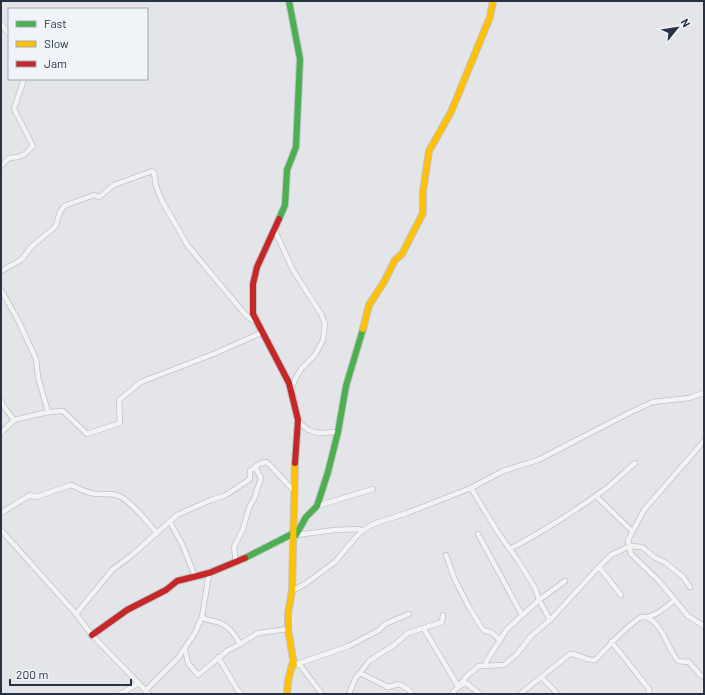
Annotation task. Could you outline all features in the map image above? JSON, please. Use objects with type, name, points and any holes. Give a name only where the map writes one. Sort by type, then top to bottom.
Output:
[{"type":"street","points":[[289,1],[300,59],[296,147],[288,170],[285,205],[257,267],[253,284],[252,310],[289,383],[298,420],[302,427],[316,433],[338,432]]},
{"type":"street","points":[[317,506],[328,472],[338,432],[346,386],[356,350],[362,337],[369,305],[384,282],[395,260],[402,254],[422,213],[423,191],[429,151],[451,112],[490,18],[493,1]]},
{"type":"street","points":[[1,24],[8,33]]},
{"type":"street","points":[[1,166],[9,158],[18,157],[25,154],[33,146],[14,109],[24,80]]},
{"type":"street","points":[[1,271],[21,260],[32,246],[54,228],[64,206],[94,195],[100,197],[114,185],[152,171],[154,173],[156,186],[162,202],[188,246],[244,313],[249,318],[257,322]]},
{"type":"street","points":[[274,229],[293,270],[325,324],[323,340],[315,356],[302,368],[296,377],[291,391]]},
{"type":"street","points":[[1,290],[18,320],[36,359],[38,377],[48,412]]},
{"type":"street","points":[[1,434],[14,420],[48,412],[63,411],[87,434],[120,424],[119,400],[141,382],[216,353],[262,332]]},
{"type":"street","points":[[292,591],[305,584],[335,562],[362,531],[372,524],[407,513],[470,488],[503,470],[538,460],[631,412],[654,402],[690,398],[704,394]]},
{"type":"street","points":[[1,404],[14,420]]},
{"type":"street","points":[[294,665],[288,629],[288,614],[292,591],[294,535],[293,490],[298,420]]},
{"type":"street","points":[[704,441],[644,510],[628,540],[631,554],[659,581],[688,616],[704,626]]},
{"type":"street","points":[[250,471],[259,464],[266,462],[293,490]]},
{"type":"street","points":[[510,549],[544,531],[596,496],[635,463]]},
{"type":"street","points":[[236,562],[234,547],[243,529],[249,508],[254,499],[261,478],[255,467]]},
{"type":"street","points":[[250,471],[261,478]]},
{"type":"street","points":[[76,614],[112,570],[177,515],[190,508],[226,495],[250,479],[250,471]]},
{"type":"street","points":[[1,513],[30,495],[36,496],[71,485],[92,493],[106,493],[122,497],[157,533]]},
{"type":"street","points":[[470,488],[535,588],[539,600],[550,620]]},
{"type":"street","points":[[294,535],[306,517],[317,506],[373,489]]},
{"type":"street","points":[[596,496],[632,531]]},
{"type":"street","points":[[170,522],[182,544],[196,576]]},
{"type":"street","points":[[92,635],[127,610],[166,590],[177,581],[209,573],[294,535],[335,530],[359,529],[362,531]]},
{"type":"street","points":[[1,530],[76,614],[92,635],[147,692],[185,649],[194,633],[202,617],[209,573]]},
{"type":"street","points":[[478,534],[522,615]]},
{"type":"street","points":[[453,694],[457,687],[479,666],[504,665],[517,654],[531,636],[550,620],[599,567],[611,556],[630,546],[642,547],[654,557],[666,563],[683,576],[690,587]]},
{"type":"street","points":[[446,555],[455,580],[481,627],[486,631],[491,632],[500,640]]},
{"type":"street","points":[[599,567],[622,595]]},
{"type":"street","points":[[486,665],[486,662],[507,629],[539,600],[565,581]]},
{"type":"street","points":[[647,618],[658,613],[675,600]]},
{"type":"street","points":[[287,694],[288,681],[292,665],[349,646],[379,630],[385,624],[409,614]]},
{"type":"street","points":[[349,694],[355,679],[369,661],[394,645],[408,633],[442,622],[443,615]]},
{"type":"street","points":[[202,617],[208,621],[219,622],[232,631],[240,644]]},
{"type":"street","points":[[520,694],[542,678],[570,654],[577,655],[590,661],[595,660],[621,632],[641,617],[655,622],[671,652],[678,661],[689,662],[700,675],[704,677]]},
{"type":"street","points":[[185,649],[188,662],[198,675],[227,651],[258,633],[288,629]]},
{"type":"street","points":[[424,629],[457,687]]},
{"type":"street","points":[[611,642],[624,657],[640,680],[649,689],[648,694]]},
{"type":"street","points":[[218,658],[236,689],[241,694]]},
{"type":"street","points":[[294,665],[300,665],[322,694]]},
{"type":"street","points":[[360,673],[388,687],[399,684],[412,694]]},
{"type":"street","points":[[542,678],[558,694]]},
{"type":"street","points":[[120,694],[139,683]]},
{"type":"street","points":[[457,687],[466,683],[480,694]]},
{"type":"traffic: fast","points":[[279,219],[285,205],[287,170],[296,147],[300,59],[289,1]]},
{"type":"traffic: fast","points":[[245,558],[292,534],[296,535],[306,517],[317,506],[328,472],[338,432],[346,386],[363,329]]},
{"type":"traffic: slow","points":[[363,329],[369,305],[384,282],[395,260],[402,254],[423,213],[423,191],[429,151],[451,112],[490,17],[493,1]]},
{"type":"traffic: slow","points":[[287,694],[288,681],[292,665],[294,665],[288,629],[288,614],[292,591],[295,463]]},
{"type":"traffic: jam","points":[[279,219],[257,267],[253,284],[253,314],[289,383],[298,420],[295,463]]},
{"type":"traffic: jam","points":[[92,635],[127,610],[166,590],[177,581],[209,573],[245,558]]}]
